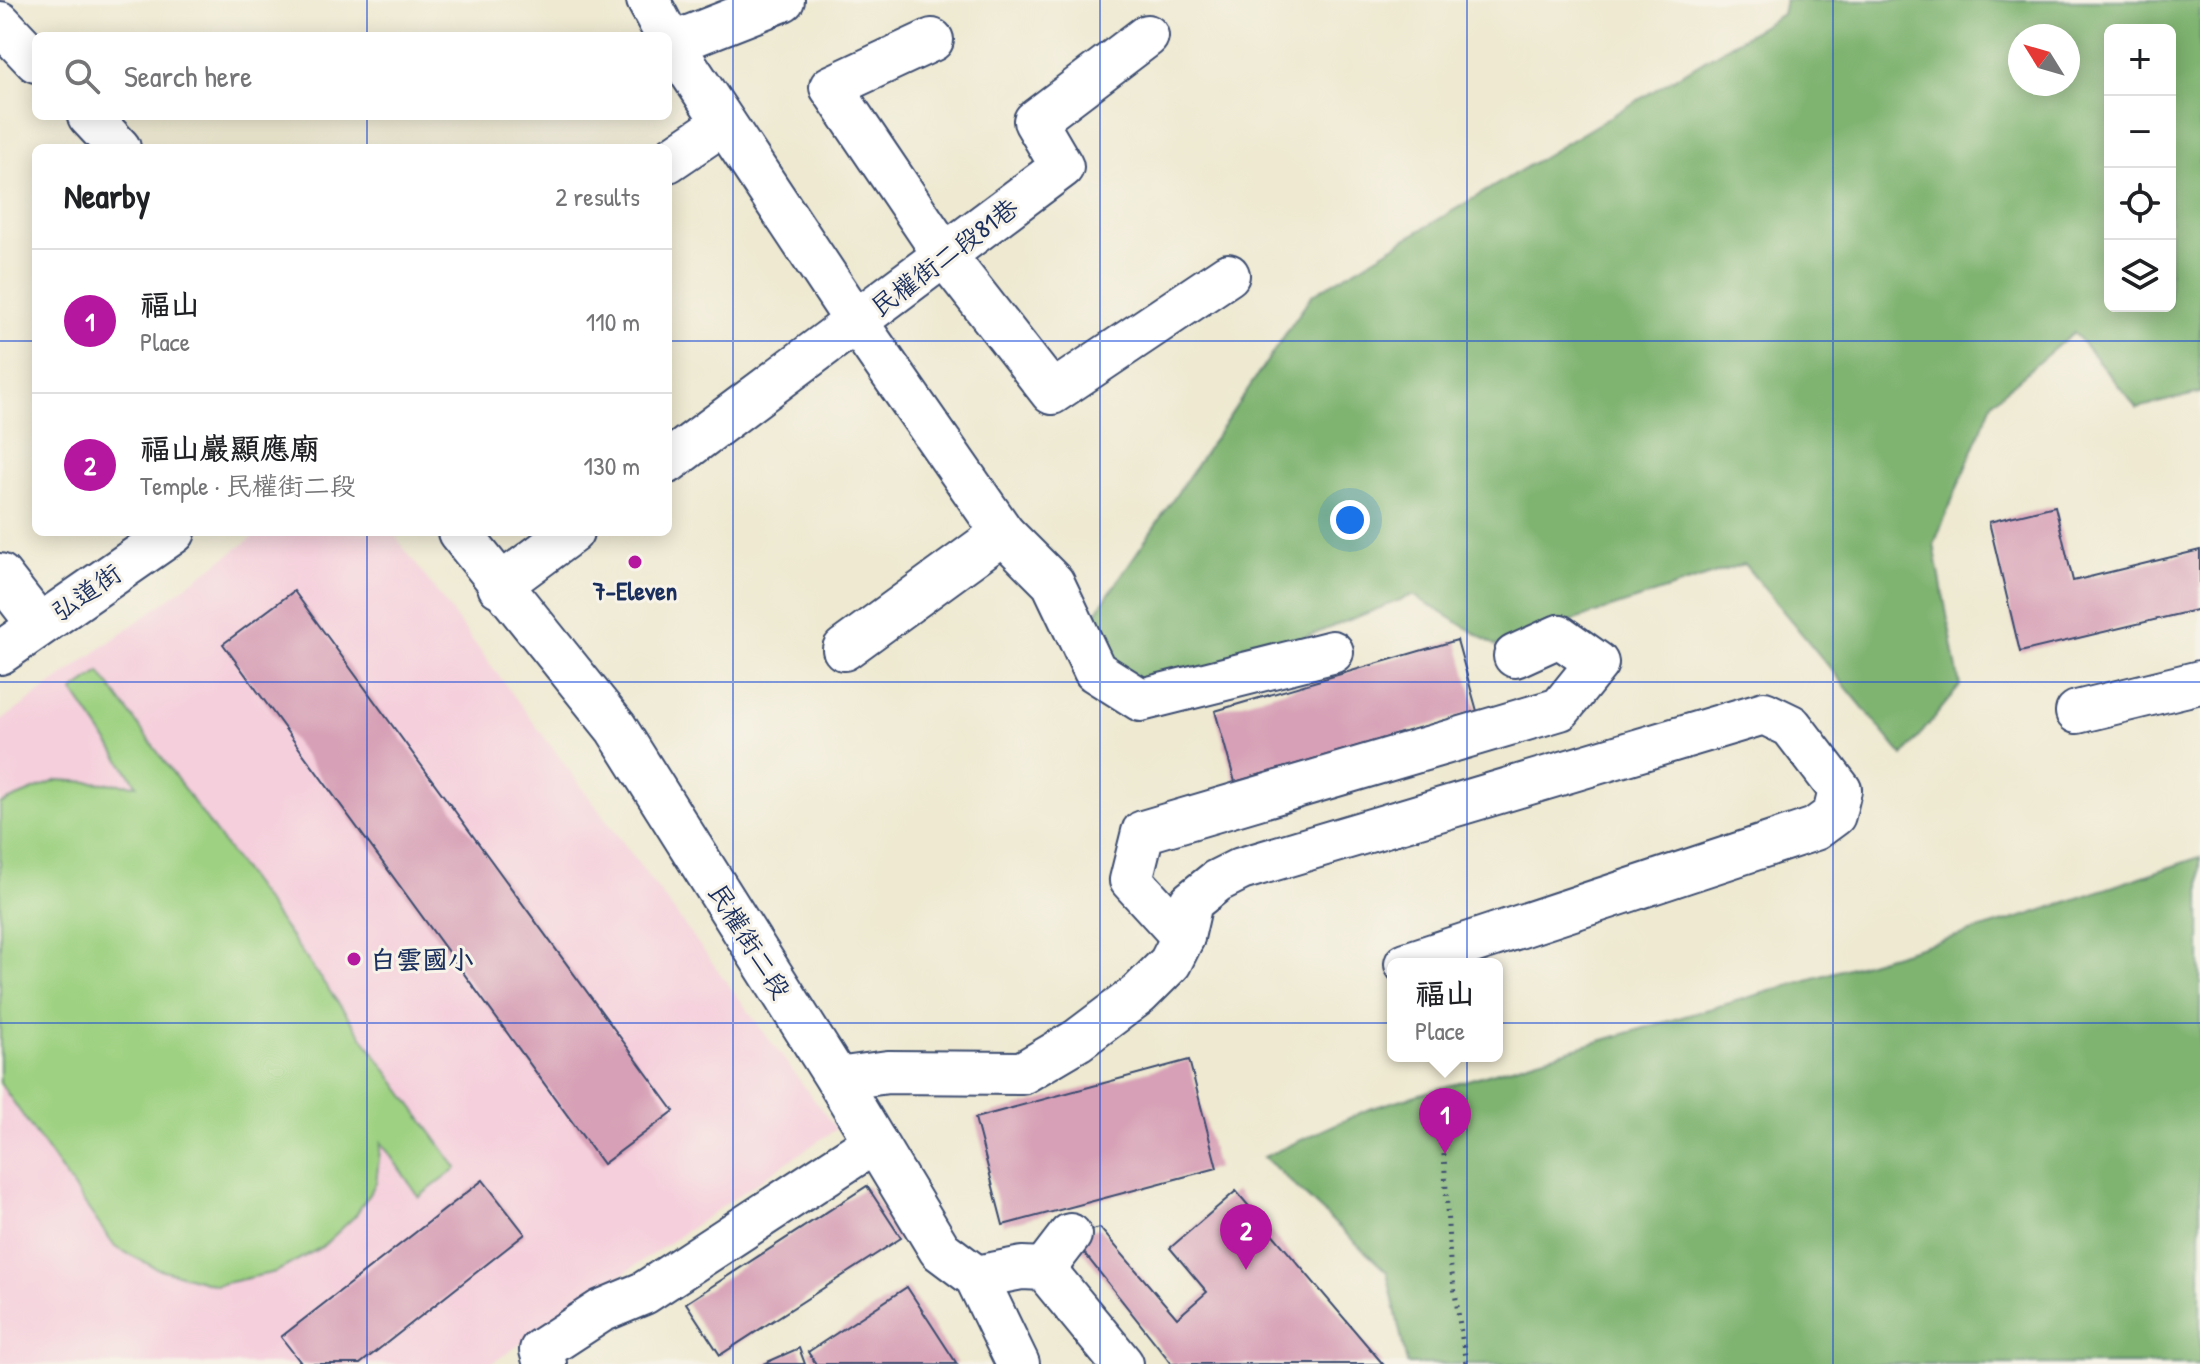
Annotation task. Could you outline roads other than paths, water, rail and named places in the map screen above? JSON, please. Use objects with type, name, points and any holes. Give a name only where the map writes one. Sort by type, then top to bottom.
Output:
[{"type":"street","points":[[648,0],[665,32]]},
{"type":"street","points":[[672,38],[783,0]]},
{"type":"street","points":[[0,23],[32,57]]},
{"type":"street","name":"民權街二段81巷","points":[[672,459],[946,257],[1062,167],[1035,121],[1147,36]]},
{"type":"street","points":[[932,40],[831,87],[946,257],[1052,393],[1228,275]]},
{"type":"street","points":[[672,44],[857,323],[1003,533],[1053,583],[1095,671],[1141,700],[1332,652]]},
{"type":"street","points":[[93,120],[115,144]]},
{"type":"street","points":[[672,158],[724,123]]},
{"type":"street","points":[[844,649],[1003,533]]},
{"type":"street","name":"民權街二段","points":[[462,536],[616,728],[837,1079],[940,1250],[976,1277],[1018,1364]]},
{"type":"street","points":[[499,586],[567,536]]},
{"type":"street","name":"弘道街","points":[[0,653],[154,537]]},
{"type":"street","points":[[0,575],[39,625]]},
{"type":"street","points":[[1183,937],[1131,880],[1143,832],[1560,709],[1597,663],[1559,636],[1515,656]]},
{"type":"street","points":[[2077,712],[2200,682]]},
{"type":"street","points":[[837,1079],[888,1072],[1022,1073],[1078,1040],[1139,994],[1170,963],[1183,937],[1191,902],[1217,881],[1241,869],[1764,713],[1791,726],[1840,790],[1834,815],[1815,829],[1424,958]]},
{"type":"street","points":[[545,1364],[541,1350],[601,1311],[644,1293],[875,1142]]},
{"type":"street","points":[[1044,1269],[1070,1235]]},
{"type":"street","points":[[976,1277],[1022,1268],[1044,1269],[1122,1364]]},
{"type":"place","name":"7-Eleven","points":[[635,562]]},
{"type":"place","name":"白雲國小","points":[[354,959]]},
{"type":"place","name":"福山","points":[[1445,1154]]},
{"type":"place","name":"福山巖顯應廟","points":[[1246,1270]]}]
